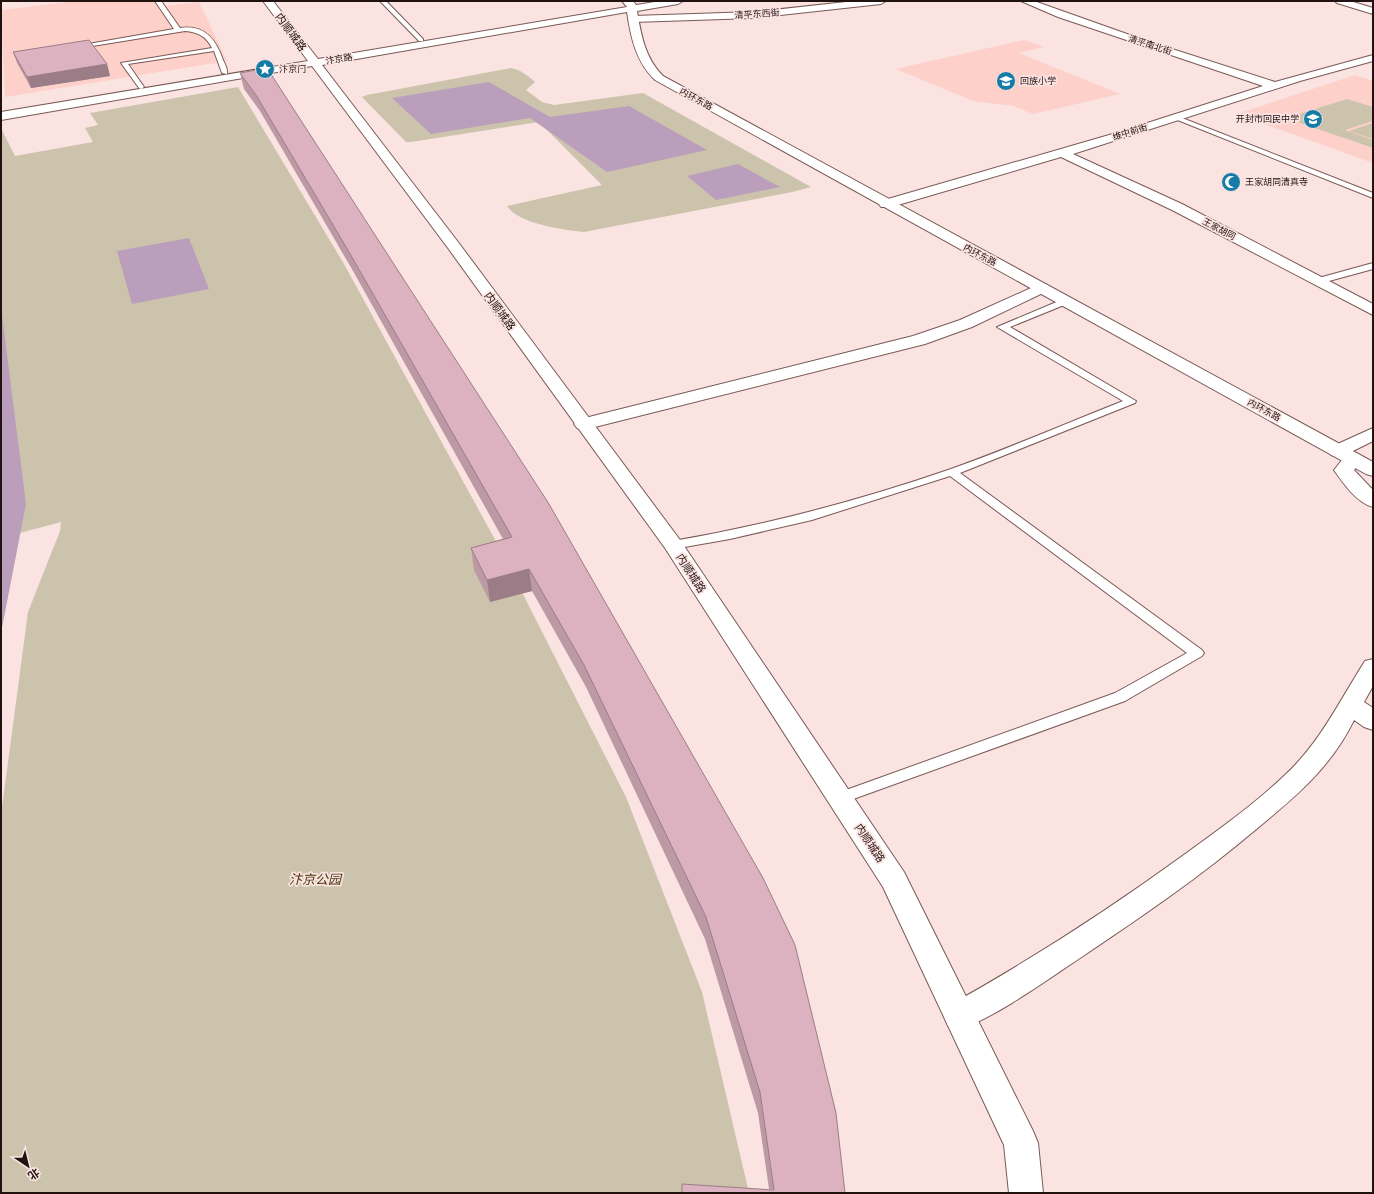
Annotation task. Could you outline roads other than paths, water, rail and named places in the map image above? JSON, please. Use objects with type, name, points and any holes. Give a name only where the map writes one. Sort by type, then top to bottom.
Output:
[{"type":"street","name":"内顺城路","points":[[268,1],[453,245],[673,545],[894,880],[1021,1143],[1026,1193]]},
{"type":"street","name":"汴京路","points":[[1,116],[631,7],[650,1]]},
{"type":"street","name":"汴京路","points":[[1,110],[225,73],[312,61],[421,40],[678,1]]},
{"type":"street","name":"清平东西街","points":[[631,7],[754,15],[881,1]]},
{"type":"street","name":"清平南北街","points":[[1026,1],[1124,37],[1275,86]]},
{"type":"street","points":[[1340,1],[1373,11]]},
{"type":"street","name":"内环东路","points":[[631,7],[646,62],[650,71],[659,78],[886,204],[1373,470]]},
{"type":"street","name":"维中前街","points":[[886,204],[1062,153],[1275,86],[1373,58]]},
{"type":"street","name":"王家胡同","points":[[1062,153],[1177,207],[1373,310]]},
{"type":"street","points":[[583,424],[925,338],[975,320],[1042,288]]},
{"type":"street","points":[[1373,434],[1346,455],[1344,470],[1349,478],[1373,502]]},
{"type":"street","points":[[959,1016],[1019,982],[1148,897],[1227,838],[1295,782],[1333,737],[1350,704],[1373,667]]},
{"type":"street","points":[[1350,704],[1373,721]]},
{"type":"lane","points":[[158,1],[178,30]]},
{"type":"lane","points":[[383,1],[421,40]]},
{"type":"lane","points":[[63,48],[191,29],[202,31],[210,39],[216,49],[225,73]]},
{"type":"lane","points":[[141,87],[124,63],[216,49]]},
{"type":"lane","points":[[1177,118],[1373,196]]},
{"type":"lane","points":[[1318,281],[1373,266]]},
{"type":"lane","points":[[673,545],[730,535],[808,517],[952,472],[1131,401],[1002,327],[1066,301]]},
{"type":"lane","points":[[840,798],[1120,697],[1197,653],[952,472]]},
{"type":"place","name":"汴京门","points":[[265,69]]},
{"type":"place","name":"回族小学","points":[[1006,81]]},
{"type":"place","name":"开封市回民中学","points":[[1313,119]]},
{"type":"place","name":"王家胡同清真寺","points":[[1231,182]]},
{"type":"park label","name":"汴京公园","points":[[315,879]]}]
